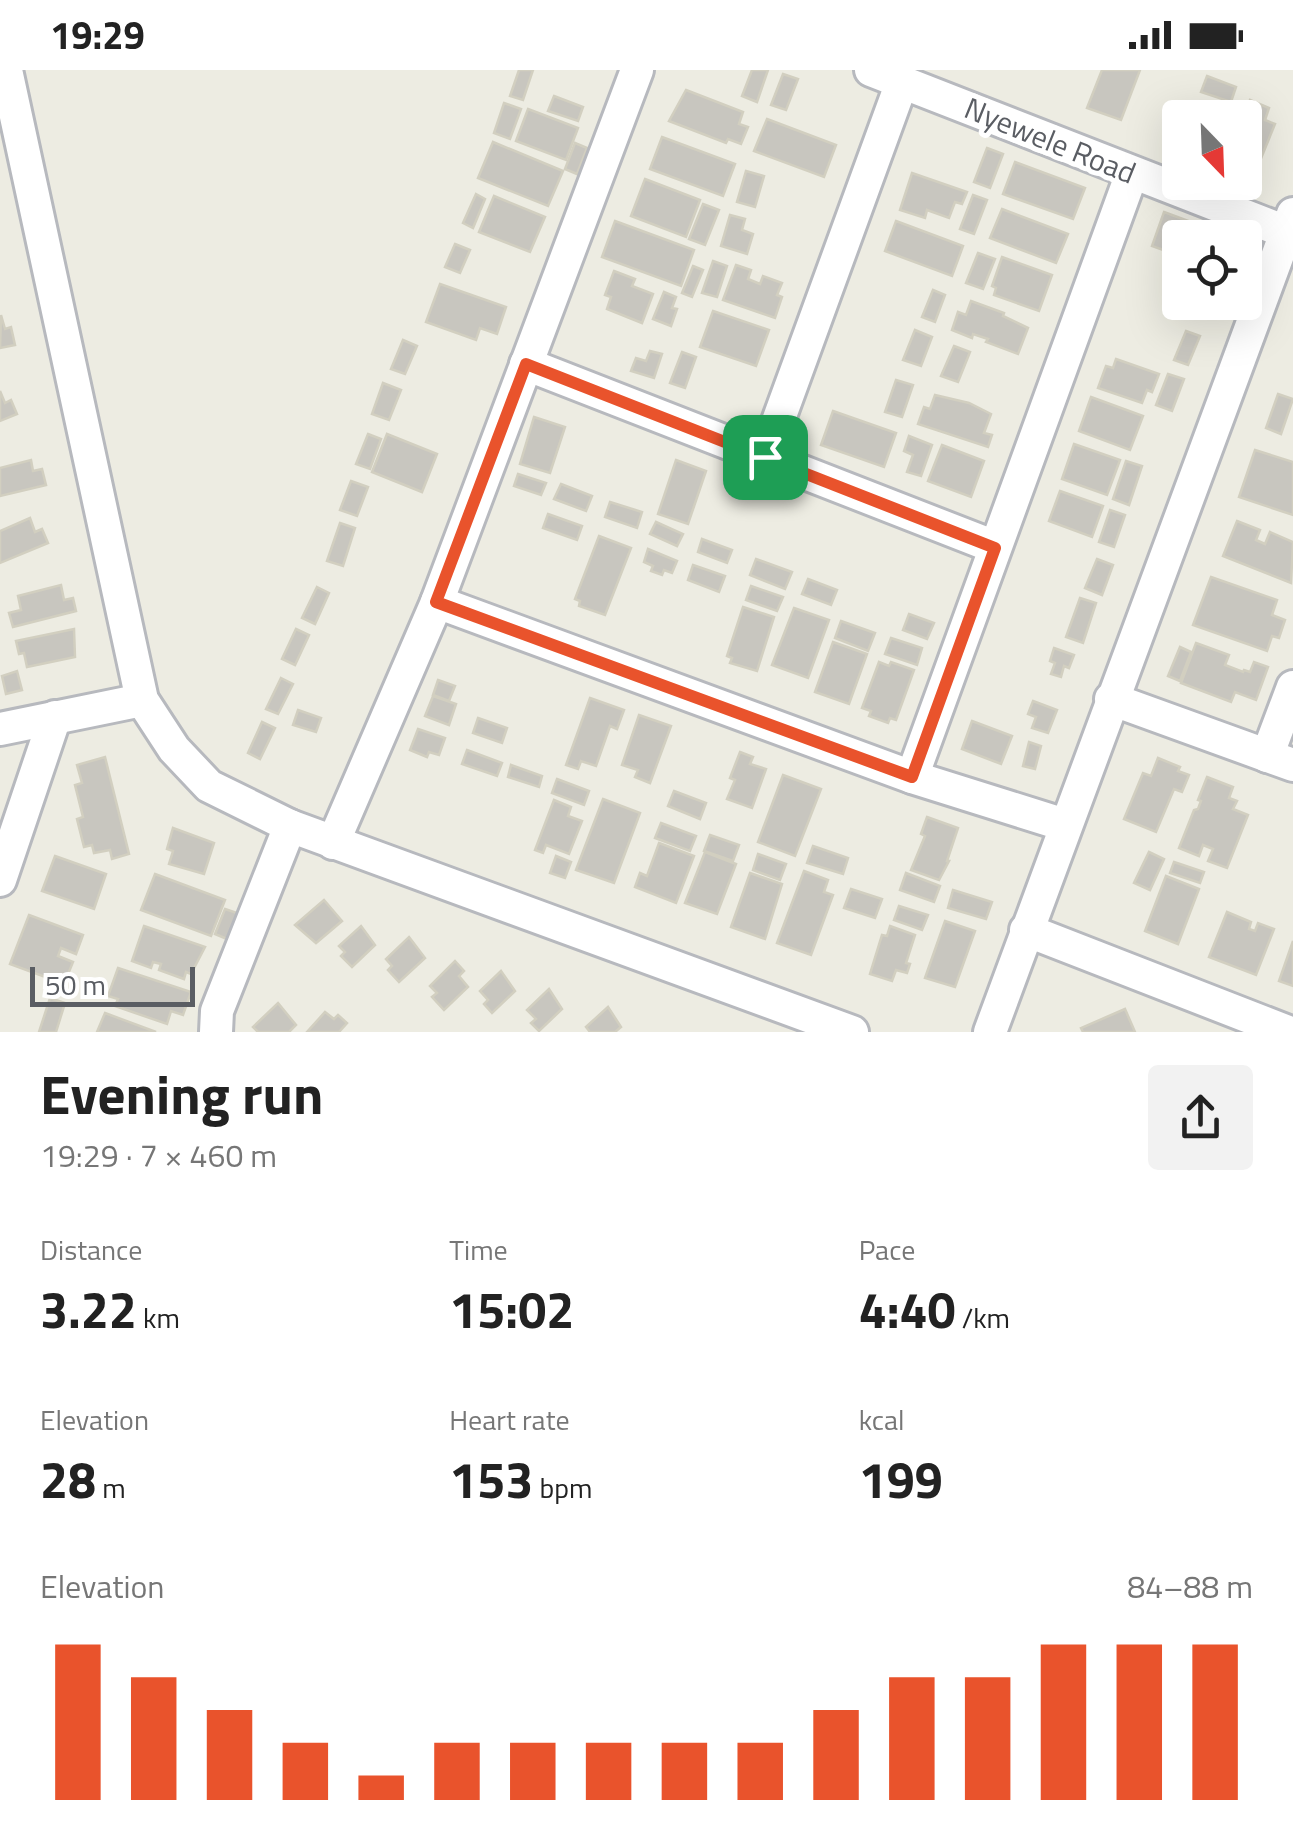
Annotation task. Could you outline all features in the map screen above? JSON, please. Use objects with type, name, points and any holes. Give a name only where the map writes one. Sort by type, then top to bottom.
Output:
[{"type":"street","points":[[6,70],[142,700],[174,749],[209,786],[290,826],[814,1026],[852,1032]]},
{"type":"street","points":[[333,843],[436,602],[637,70]]},
{"type":"street","name":"Nyewele Road","points":[[871,70],[1132,174],[1290,223]]},
{"type":"street","points":[[765,457],[902,82]]},
{"type":"street","points":[[912,777],[1132,174]]},
{"type":"street","points":[[990,1032],[1290,223]]},
{"type":"street","points":[[526,364],[995,548]]},
{"type":"street","points":[[436,602],[912,777],[1065,825]]},
{"type":"street","points":[[1111,699],[1280,760],[1293,686]]},
{"type":"street","points":[[0,730],[142,700]]},
{"type":"street","points":[[0,880],[55,717]]},
{"type":"street","points":[[216,1032],[217,1011],[290,826]]},
{"type":"street","points":[[1026,930],[1288,1032]]},
{"type":"building","points":[[519,70],[533,70],[523,100],[510,96]]},
{"type":"building","points":[[752,70],[768,70],[757,102],[742,96]]},
{"type":"building","points":[[1102,70],[1140,70],[1121,120],[1087,108]]},
{"type":"building","points":[[783,74],[798,79],[786,110],[771,105]]},
{"type":"building","points":[[1207,76],[1236,87],[1232,100],[1201,92]]},
{"type":"building","points":[[686,90],[743,112],[739,124],[748,127],[741,144],[728,139],[726,143],[669,121]]},
{"type":"building","points":[[554,96],[583,107],[578,121],[548,111]]},
{"type":"building","points":[[504,103],[521,109],[510,139],[494,133]]},
{"type":"building","points":[[1262,105],[1269,108],[1265,120],[1275,124],[1262,156]]},
{"type":"building","points":[[528,109],[578,128],[566,160],[516,141]]},
{"type":"building","points":[[767,119],[836,145],[824,177],[754,151]]},
{"type":"building","points":[[662,137],[735,164],[723,196],[650,169]]},
{"type":"building","points":[[493,142],[563,171],[548,206],[478,178]]},
{"type":"building","points":[[575,143],[587,148],[577,174],[565,169]]},
{"type":"building","points":[[987,148],[1003,154],[990,188],[974,182]]},
{"type":"building","points":[[1015,162],[1085,188],[1073,219],[1003,194]]},
{"type":"building","points":[[746,171],[764,176],[755,207],[737,202]]},
{"type":"building","points":[[912,173],[967,192],[962,204],[955,202],[949,218],[927,210],[925,218],[900,210]]},
{"type":"building","points":[[645,179],[700,200],[686,237],[631,216]]},
{"type":"building","points":[[476,194],[485,199],[473,228],[463,223]]},
{"type":"building","points":[[973,195],[987,200],[974,234],[960,229]]},
{"type":"building","points":[[494,196],[545,217],[530,252],[479,232]]},
{"type":"building","points":[[703,204],[719,210],[705,245],[689,239]]},
{"type":"building","points":[[1002,209],[1068,234],[1056,263],[990,238]]},
{"type":"building","points":[[1164,212],[1186,220],[1162,220],[1162,250],[1152,246]]},
{"type":"building","points":[[730,215],[745,219],[742,230],[753,234],[747,254],[721,246]]},
{"type":"building","points":[[615,221],[694,250],[681,286],[602,257]]},
{"type":"building","points":[[896,221],[963,246],[952,276],[885,251]]},
{"type":"building","points":[[455,244],[470,250],[460,273],[445,267]]},
{"type":"building","points":[[978,253],[995,259],[983,289],[966,283]]},
{"type":"building","points":[[1002,257],[1052,275],[1039,311],[994,295],[996,288],[992,286]]},
{"type":"building","points":[[713,261],[727,266],[717,297],[702,293]]},
{"type":"building","points":[[736,265],[751,270],[748,279],[760,284],[763,276],[782,283],[775,318],[723,300]]},
{"type":"building","points":[[693,266],[703,270],[692,297],[682,293]]},
{"type":"building","points":[[614,271],[635,279],[632,286],[653,294],[642,323],[607,309],[611,297],[605,295]]},
{"type":"building","points":[[440,284],[506,307],[497,334],[480,328],[476,340],[426,322]]},
{"type":"building","points":[[933,290],[945,295],[935,322],[922,317]]},
{"type":"building","points":[[664,292],[676,297],[672,308],[677,309],[671,326],[653,319]]},
{"type":"building","points":[[971,301],[1004,313],[1003,316],[1028,328],[1018,354],[986,342],[988,339],[952,330],[958,312],[966,315]]},
{"type":"building","points":[[713,311],[769,330],[756,366],[700,347]]},
{"type":"building","points":[[1,315],[5,329],[11,327],[15,345],[0,348]]},
{"type":"building","points":[[915,330],[932,337],[921,366],[903,360]]},
{"type":"building","points":[[1186,331],[1200,336],[1188,365],[1174,360]]},
{"type":"building","points":[[403,340],[417,346],[405,374],[391,369]]},
{"type":"building","points":[[954,346],[970,352],[958,382],[941,376]]},
{"type":"building","points":[[650,351],[662,354],[654,378],[631,371],[636,358],[646,361]]},
{"type":"building","points":[[682,352],[696,357],[685,388],[670,383]]},
{"type":"building","points":[[1116,359],[1159,374],[1152,392],[1147,390],[1142,403],[1098,388],[1106,366],[1113,368]]},
{"type":"building","points":[[1168,374],[1184,379],[1172,411],[1156,405]]},
{"type":"building","points":[[896,380],[913,385],[902,417],[885,412]]},
{"type":"building","points":[[383,383],[401,390],[389,420],[372,414]]},
{"type":"building","points":[[0,391],[5,403],[11,400],[17,414],[0,421]]},
{"type":"building","points":[[1278,394],[1293,399],[1281,434],[1266,428]]},
{"type":"building","points":[[935,395],[969,403],[991,414],[984,433],[992,435],[988,447],[918,424],[924,407],[930,409]]},
{"type":"building","points":[[1091,397],[1143,416],[1130,450],[1079,431]]},
{"type":"building","points":[[833,411],[896,433],[884,467],[821,445]]},
{"type":"building","points":[[534,417],[565,427],[550,473],[520,464]]},
{"type":"building","points":[[368,434],[381,439],[370,469],[356,464]]},
{"type":"building","points":[[387,434],[437,454],[422,492],[372,472]]},
{"type":"building","points":[[909,436],[932,445],[921,476],[907,472],[913,455],[904,451]]},
{"type":"building","points":[[1074,444],[1120,460],[1107,495],[1062,479]]},
{"type":"building","points":[[942,445],[984,461],[971,497],[928,481]]},
{"type":"building","points":[[1255,450],[1293,462],[1293,515],[1239,497]]},
{"type":"building","points":[[31,460],[33,471],[42,469],[46,485],[0,496],[0,468]]},
{"type":"building","points":[[676,460],[706,471],[688,524],[658,514]]},
{"type":"building","points":[[1126,461],[1142,466],[1129,505],[1113,499]]},
{"type":"building","points":[[518,474],[546,483],[541,495],[514,486]]},
{"type":"building","points":[[351,481],[368,487],[357,516],[340,510]]},
{"type":"building","points":[[561,484],[592,496],[586,511],[554,499]]},
{"type":"building","points":[[1060,491],[1103,506],[1092,537],[1049,521]]},
{"type":"building","points":[[610,502],[642,512],[637,528],[605,517]]},
{"type":"building","points":[[1110,510],[1125,515],[1114,547],[1099,542]]},
{"type":"building","points":[[548,514],[582,526],[577,540],[543,528]]},
{"type":"building","points":[[30,518],[35,532],[42,529],[48,543],[0,563],[0,531]]},
{"type":"building","points":[[1237,521],[1260,530],[1256,540],[1265,544],[1270,532],[1293,542],[1291,583],[1223,556]]},
{"type":"building","points":[[656,522],[683,534],[677,546],[650,534]]},
{"type":"building","points":[[340,523],[355,528],[343,566],[327,561]]},
{"type":"building","points":[[599,536],[631,548],[605,615],[579,606],[580,601],[575,599]]},
{"type":"building","points":[[702,539],[732,550],[727,563],[698,552]]},
{"type":"building","points":[[648,549],[677,561],[672,573],[651,571],[653,566],[644,562]]},
{"type":"building","points":[[756,559],[792,572],[785,589],[750,575]]},
{"type":"building","points":[[1097,559],[1113,565],[1102,595],[1085,588]]},
{"type":"building","points":[[693,565],[725,576],[719,592],[688,580]]},
{"type":"building","points":[[1211,577],[1277,600],[1272,615],[1285,620],[1279,638],[1272,636],[1267,651],[1193,625]]},
{"type":"building","points":[[808,579],[837,590],[831,605],[802,594]]},
{"type":"building","points":[[61,585],[64,600],[73,598],[76,611],[13,627],[9,613],[21,610],[18,596]]},
{"type":"building","points":[[751,586],[783,597],[777,611],[746,600]]},
{"type":"building","points":[[317,587],[329,593],[315,624],[302,618]]},
{"type":"building","points":[[1080,598],[1096,603],[1083,643],[1066,637]]},
{"type":"building","points":[[743,607],[774,617],[757,671],[730,663],[732,658],[727,656]]},
{"type":"building","points":[[794,608],[829,620],[808,678],[772,665]]},
{"type":"building","points":[[909,614],[934,623],[927,639],[903,630]]},
{"type":"building","points":[[841,621],[875,633],[868,651],[835,638]]},
{"type":"building","points":[[74,629],[75,657],[27,667],[16,641]]},
{"type":"building","points":[[296,629],[309,635],[295,665],[282,659]]},
{"type":"building","points":[[891,638],[922,648],[917,665],[885,654]]},
{"type":"building","points":[[833,642],[867,654],[849,704],[815,692]]},
{"type":"building","points":[[1196,643],[1229,655],[1225,665],[1243,672],[1250,672],[1254,662],[1268,667],[1256,700],[1235,692],[1231,702],[1181,683]]},
{"type":"building","points":[[1180,647],[1191,652],[1180,681],[1168,676]]},
{"type":"building","points":[[1054,648],[1074,655],[1069,668],[1064,666],[1061,677],[1051,674]]},
{"type":"building","points":[[879,662],[914,670],[896,720],[890,718],[888,723],[869,716],[871,711],[862,708]]},
{"type":"building","points":[[17,671],[22,690],[6,694],[2,676]]},
{"type":"building","points":[[281,678],[293,684],[278,714],[266,709]]},
{"type":"building","points":[[438,680],[455,686],[449,701],[433,695]]},
{"type":"building","points":[[433,696],[456,704],[449,725],[425,716]]},
{"type":"building","points":[[590,698],[624,710],[617,729],[610,726],[596,766],[581,761],[578,769],[566,765]]},
{"type":"building","points":[[1033,701],[1057,710],[1048,733],[1032,728],[1036,717],[1028,714]]},
{"type":"building","points":[[298,710],[321,718],[316,732],[293,725]]},
{"type":"building","points":[[639,715],[671,726],[650,783],[635,777],[638,770],[622,765]]},
{"type":"building","points":[[478,718],[507,728],[502,743],[473,733]]},
{"type":"building","points":[[972,721],[1012,736],[1001,764],[962,749]]},
{"type":"building","points":[[262,722],[275,728],[260,759],[248,753]]},
{"type":"building","points":[[418,729],[445,738],[439,755],[429,752],[427,757],[410,750]]},
{"type":"building","points":[[1029,742],[1041,746],[1035,769],[1023,766]]},
{"type":"building","points":[[467,750],[502,763],[497,776],[462,764]]},
{"type":"building","points":[[740,752],[753,757],[750,764],[766,769],[752,808],[727,799]]},
{"type":"building","points":[[105,757],[129,854],[112,859],[110,850],[94,853],[92,845],[84,847],[77,819],[83,817],[75,785],[82,783],[77,765]]},
{"type":"building","points":[[1158,758],[1189,775],[1182,792],[1174,789],[1156,832],[1124,819],[1143,773],[1151,776]]},
{"type":"building","points":[[511,765],[542,776],[539,787],[508,777]]},
{"type":"building","points":[[783,775],[821,789],[795,856],[758,842]]},
{"type":"building","points":[[1207,777],[1233,787],[1229,798],[1237,801],[1233,809],[1248,815],[1227,868],[1208,861],[1213,849],[1203,845],[1199,856],[1179,848],[1194,810],[1198,809]]},
{"type":"building","points":[[557,779],[589,791],[584,805],[552,793]]},
{"type":"building","points":[[674,791],[706,803],[700,819],[668,806]]},
{"type":"building","points":[[603,799],[640,813],[614,883],[576,870]]},
{"type":"building","points":[[554,800],[571,807],[568,816],[582,821],[569,854],[546,845],[543,853],[535,850]]},
{"type":"building","points":[[927,817],[958,828],[939,880],[911,870],[925,836],[921,834]]},
{"type":"building","points":[[661,823],[696,836],[690,851],[655,838]]},
{"type":"building","points":[[173,828],[214,843],[204,874],[169,864],[173,851],[167,849]]},
{"type":"building","points":[[710,835],[739,845],[733,861],[704,851]]},
{"type":"building","points":[[659,843],[694,856],[676,903],[635,887],[640,873],[647,876]]},
{"type":"building","points":[[813,846],[848,858],[843,874],[807,863]]},
{"type":"building","points":[[705,852],[736,864],[717,914],[685,903]]},
{"type":"building","points":[[1149,852],[1164,859],[1150,890],[1134,883]]},
{"type":"building","points":[[758,854],[786,864],[780,880],[753,870]]},
{"type":"building","points":[[55,856],[106,874],[94,909],[42,891]]},
{"type":"building","points":[[556,856],[571,862],[565,878],[550,873]]},
{"type":"building","points":[[1174,862],[1204,872],[1200,883],[1170,873]]},
{"type":"building","points":[[804,871],[828,880],[824,892],[833,895],[811,955],[777,943]]},
{"type":"building","points":[[750,873],[782,884],[765,939],[731,927]]},
{"type":"building","points":[[906,873],[940,886],[934,902],[900,890]]},
{"type":"building","points":[[155,874],[225,900],[211,936],[141,910]]},
{"type":"building","points":[[1166,876],[1199,889],[1178,944],[1145,931]]},
{"type":"building","points":[[851,889],[882,899],[875,918],[844,908]]},
{"type":"building","points":[[953,890],[992,902],[986,919],[948,908]]},
{"type":"building","points":[[324,900],[342,921],[316,943],[295,925]]},
{"type":"building","points":[[899,906],[928,915],[922,930],[894,920]]},
{"type":"building","points":[[225,909],[237,913],[227,939],[215,934]]},
{"type":"building","points":[[1227,912],[1251,922],[1249,929],[1255,931],[1258,923],[1274,929],[1256,975],[1209,957]]},
{"type":"building","points":[[29,915],[83,935],[76,954],[61,948],[58,956],[73,962],[64,984],[10,964]]},
{"type":"building","points":[[945,921],[975,931],[955,987],[925,978]]},
{"type":"building","points":[[144,926],[205,947],[191,974],[186,972],[184,979],[159,970],[161,964],[153,962],[151,968],[132,961]]},
{"type":"building","points":[[361,926],[375,945],[352,967],[341,956],[345,952],[339,946]]},
{"type":"building","points":[[890,926],[915,935],[906,963],[910,964],[907,973],[896,970],[892,981],[870,974],[882,935],[887,936]]},
{"type":"building","points":[[409,937],[425,958],[399,982],[388,970],[392,966],[386,959]]},
{"type":"building","points":[[1293,941],[1293,986],[1279,981]]},
{"type":"building","points":[[455,961],[464,971],[459,976],[468,987],[444,1010],[432,997],[437,993],[430,986]]},
{"type":"building","points":[[118,968],[191,992],[183,1015],[171,1011],[167,1024],[115,1006],[118,999],[108,996]]},
{"type":"building","points":[[501,971],[515,991],[492,1013],[480,991]]},
{"type":"building","points":[[549,989],[562,1009],[539,1031],[531,1023],[536,1019],[527,1010]]},
{"type":"building","points":[[50,998],[65,1003],[56,1032],[39,1032]]},
{"type":"building","points":[[278,1003],[296,1025],[289,1032],[258,1032],[253,1027]]},
{"type":"building","points":[[608,1007],[621,1027],[615,1032],[590,1032],[586,1027]]},
{"type":"building","points":[[1125,1009],[1135,1032],[1083,1032],[1081,1028]]},
{"type":"building","points":[[325,1012],[334,1019],[338,1015],[347,1023],[339,1032],[307,1032]]},
{"type":"building","points":[[105,1013],[156,1032],[97,1032]]},
{"type":"route","points":[[526,364],[765,457],[995,548],[912,777],[436,602],[526,364]]}]
